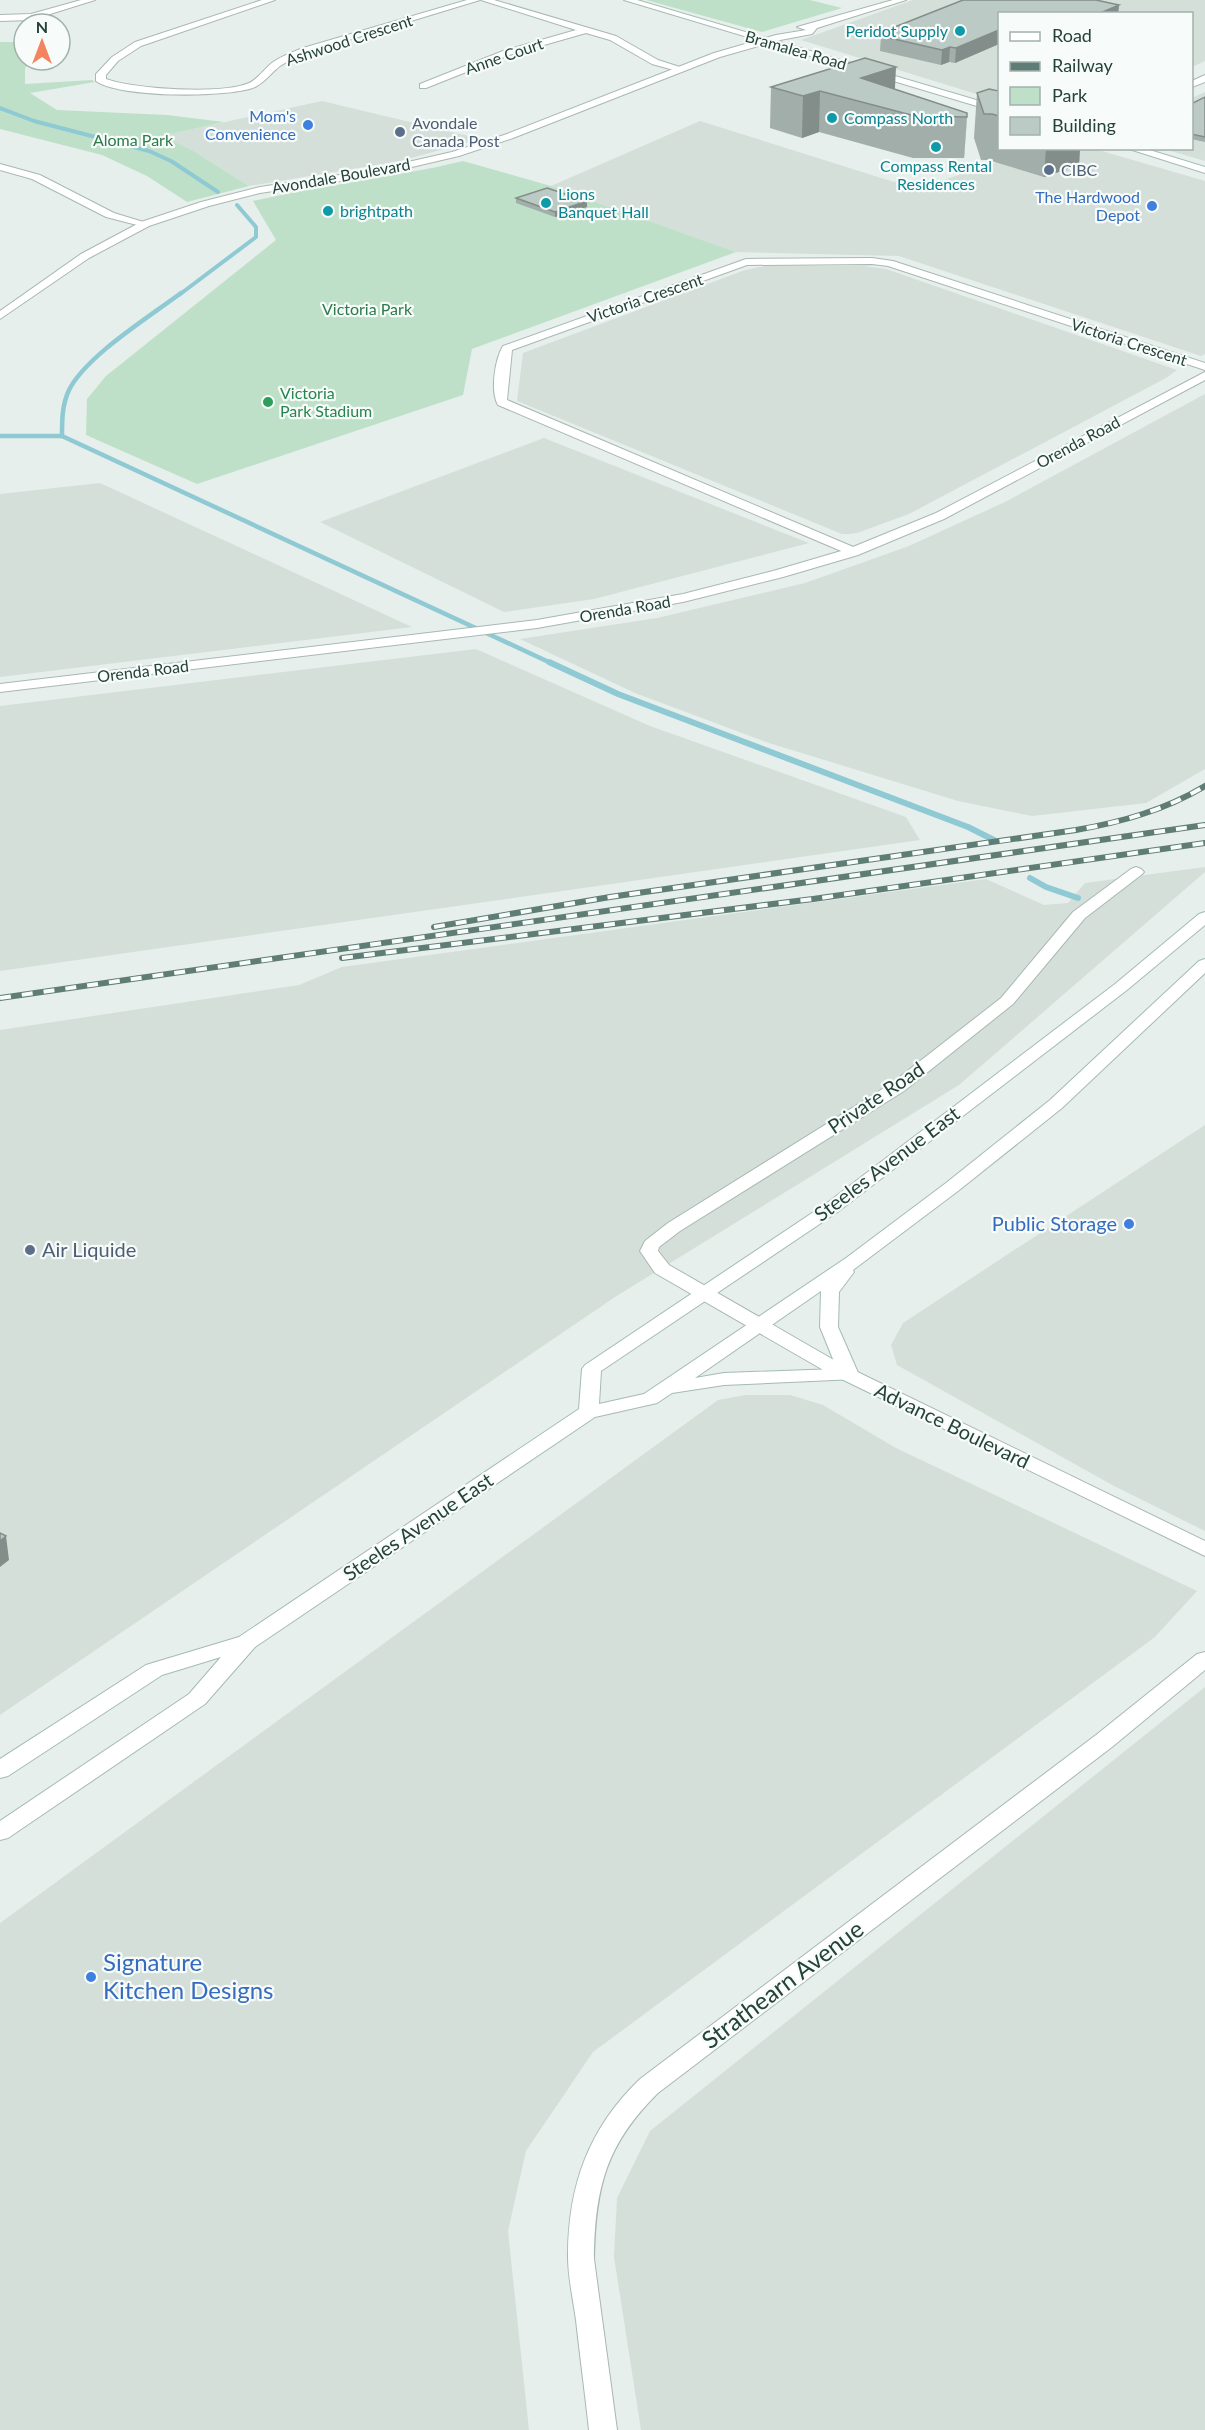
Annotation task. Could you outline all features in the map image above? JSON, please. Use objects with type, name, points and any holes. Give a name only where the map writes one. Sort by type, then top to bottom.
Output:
[{"type":"street","points":[[0,18],[31,17],[91,0]]},
{"type":"street","name":"Ashwood Crescent","points":[[272,0],[138,44],[115,59],[102,74],[101,81],[114,87],[212,92],[243,88],[251,86],[285,58],[306,50],[476,0]]},
{"type":"street","points":[[485,0],[613,38],[655,62],[681,69]]},
{"type":"street","name":"Bramalea Road","points":[[628,0],[998,110]]},
{"type":"street","name":"Avondale Boulevard","points":[[0,316],[86,256],[145,224],[205,204],[260,190],[373,172],[455,154],[717,55],[780,37],[809,32],[814,26],[902,0]]},
{"type":"street","name":"Anne Court","points":[[423,86],[506,53],[586,30]]},
{"type":"street","points":[[1138,150],[1205,170]]},
{"type":"street","points":[[0,167],[36,177],[110,215],[145,224]]},
{"type":"street","name":"Victoria Crescent","points":[[853,552],[519,412],[502,402],[502,376],[507,348],[746,262],[872,261],[889,263],[1205,367]]},
{"type":"street","name":"Orenda Road","points":[[0,688],[508,627],[683,598],[778,574],[853,552],[940,516],[1205,375]]},
{"type":"street","name":"Private Road","points":[[704,1294],[662,1269],[649,1251],[651,1245],[674,1227],[898,1087],[1007,1001],[1079,915],[1136,872]]},
{"type":"street","name":"Steeles Avenue East","points":[[589,1412],[592,1369],[833,1207],[1120,987],[1205,917]]},
{"type":"street","name":"Steeles Avenue East","points":[[0,1832],[197,1699],[247,1642],[589,1412],[650,1399],[852,1262],[952,1187],[1056,1104],[1205,964]]},
{"type":"street","points":[[666,1389],[724,1379],[849,1375],[829,1327],[830,1292],[852,1262]]},
{"type":"street","name":"Advance Boulevard","points":[[704,1294],[849,1375],[1205,1549]]},
{"type":"street","name":"Steeles Avenue East","points":[[0,1770],[154,1670],[247,1642]]},
{"type":"street","name":"Strathearn Avenue","points":[[603,2430],[581,2259],[581,2232],[585,2196],[605,2139],[623,2112],[649,2086],[1095,1748],[1205,1659]]},
{"type":"shaded area","points":[[913,0],[1205,0],[1205,61],[1193,67],[1193,12],[998,12],[998,101],[801,40]]},
{"type":"shaded area","points":[[1205,92],[1205,161],[1167,150],[1193,150],[1193,98]]},
{"type":"shaded area","points":[[322,101],[481,139],[400,161],[249,186],[192,150],[161,136]]},
{"type":"shaded area","points":[[700,121],[894,182],[901,180],[924,184],[935,183],[1032,150],[1098,150],[1205,181],[1205,354],[1201,356],[899,256],[736,252],[551,186]]},
{"type":"shaded area","points":[[765,266],[864,266],[886,269],[1177,370],[1166,378],[909,514],[849,534],[842,534],[517,401],[523,353],[745,270]]},
{"type":"shaded area","points":[[1205,394],[1205,769],[1146,803],[1032,816],[958,801],[769,743],[635,693],[520,639],[657,618],[805,583],[909,546],[1005,502]]},
{"type":"shaded area","points":[[544,438],[809,543],[594,599],[504,612],[320,522]]},
{"type":"shaded area","points":[[100,483],[412,627],[0,677],[0,494]]},
{"type":"shaded area","points":[[476,649],[650,726],[906,817],[920,840],[0,971],[0,706]]},
{"type":"shaded area","points":[[1205,867],[1205,872],[959,1085],[615,1297],[0,1715],[0,1030],[299,985],[342,967],[986,879],[1044,905],[1068,903],[1085,883]]},
{"type":"shaded area","name":"Public Storage","points":[[1205,1125],[1205,1531],[1114,1486],[897,1365],[891,1345],[903,1323]]},
{"type":"shaded area","points":[[745,1395],[790,1395],[823,1405],[896,1448],[1197,1591],[1155,1637],[593,2052],[526,2151],[508,2231],[529,2430],[0,2430],[0,1923],[718,1400]]},
{"type":"shaded area","points":[[1205,1687],[1205,2430],[641,2430],[614,2257],[617,2198],[650,2131]]},
{"type":"green space","points":[[646,0],[810,0],[842,8],[762,32]]},
{"type":"green space","name":"Aloma Park","points":[[0,42],[12,42],[12,72],[25,72],[25,84],[92,80],[95,82],[30,93],[57,110],[167,115],[224,122],[162,136],[192,150],[249,186],[187,202],[147,176],[102,155],[0,129]]},
{"type":"green space","name":"Victoria Park","points":[[463,161],[551,186],[736,252],[472,349],[463,395],[197,484],[86,435],[87,399],[106,376],[276,240],[253,201]]},
{"type":"building","points":[[963,0],[1096,0],[1119,5],[1103,12],[998,12],[998,30],[956,48],[950,47],[942,50],[881,36],[888,33],[882,32]]},
{"type":"building","points":[[865,58],[896,67],[861,78],[967,113],[967,117],[915,116],[820,91],[803,96],[771,87]]},
{"type":"building","points":[[989,89],[998,91],[998,116],[984,114],[977,93]]},
{"type":"building","points":[[1205,97],[1205,137],[1193,134],[1193,103]]},
{"type":"building","name":"Lions Banquet Hall","points":[[547,188],[587,201],[555,212],[516,198]]},
{"type":"building","points":[[0,1533],[6,1536],[0,1541]]},
{"type":"waterway","points":[[0,108],[34,121],[149,151],[171,161],[218,192]]},
{"type":"waterway","points":[[179,295],[256,237],[256,227],[237,205]]},
{"type":"waterway","points":[[62,436],[65,401],[77,377],[119,338],[181,293]]},
{"type":"waterway","points":[[0,436],[62,436]]},
{"type":"waterway","points":[[62,436],[553,664]]},
{"type":"waterway","points":[[549,662],[618,694],[968,827],[994,840]]},
{"type":"waterway","points":[[1030,878],[1046,887],[1078,898]]},
{"type":"railway","points":[[434,927],[610,897],[1076,830],[1143,814],[1174,802],[1205,786]]},
{"type":"railway","points":[[0,998],[1205,825]]},
{"type":"railway","points":[[342,958],[813,899],[1205,843]]},
{"type":"place","name":"Peridot Supply","points":[[960,31]]},
{"type":"place","name":"Compass North","points":[[832,118]]},
{"type":"place","name":"Mom's Convenience","points":[[308,125]]},
{"type":"place","name":"Avondale Canada Post","points":[[400,132]]},
{"type":"place","name":"Compass Rental Residences","points":[[936,147]]},
{"type":"place","name":"CIBC","points":[[1049,170]]},
{"type":"place","name":"Lions Banquet Hall","points":[[546,203]]},
{"type":"place","name":"The Hardwood Depot","points":[[1152,206]]},
{"type":"place","name":"brightpath","points":[[328,211]]},
{"type":"place","name":"Victoria Park Stadium","points":[[268,402]]},
{"type":"place","name":"Public Storage","points":[[1129,1224]]},
{"type":"place","name":"Air Liquide","points":[[30,1250]]},
{"type":"place","name":"Signature Kitchen Designs","points":[[91,1977]]}]
